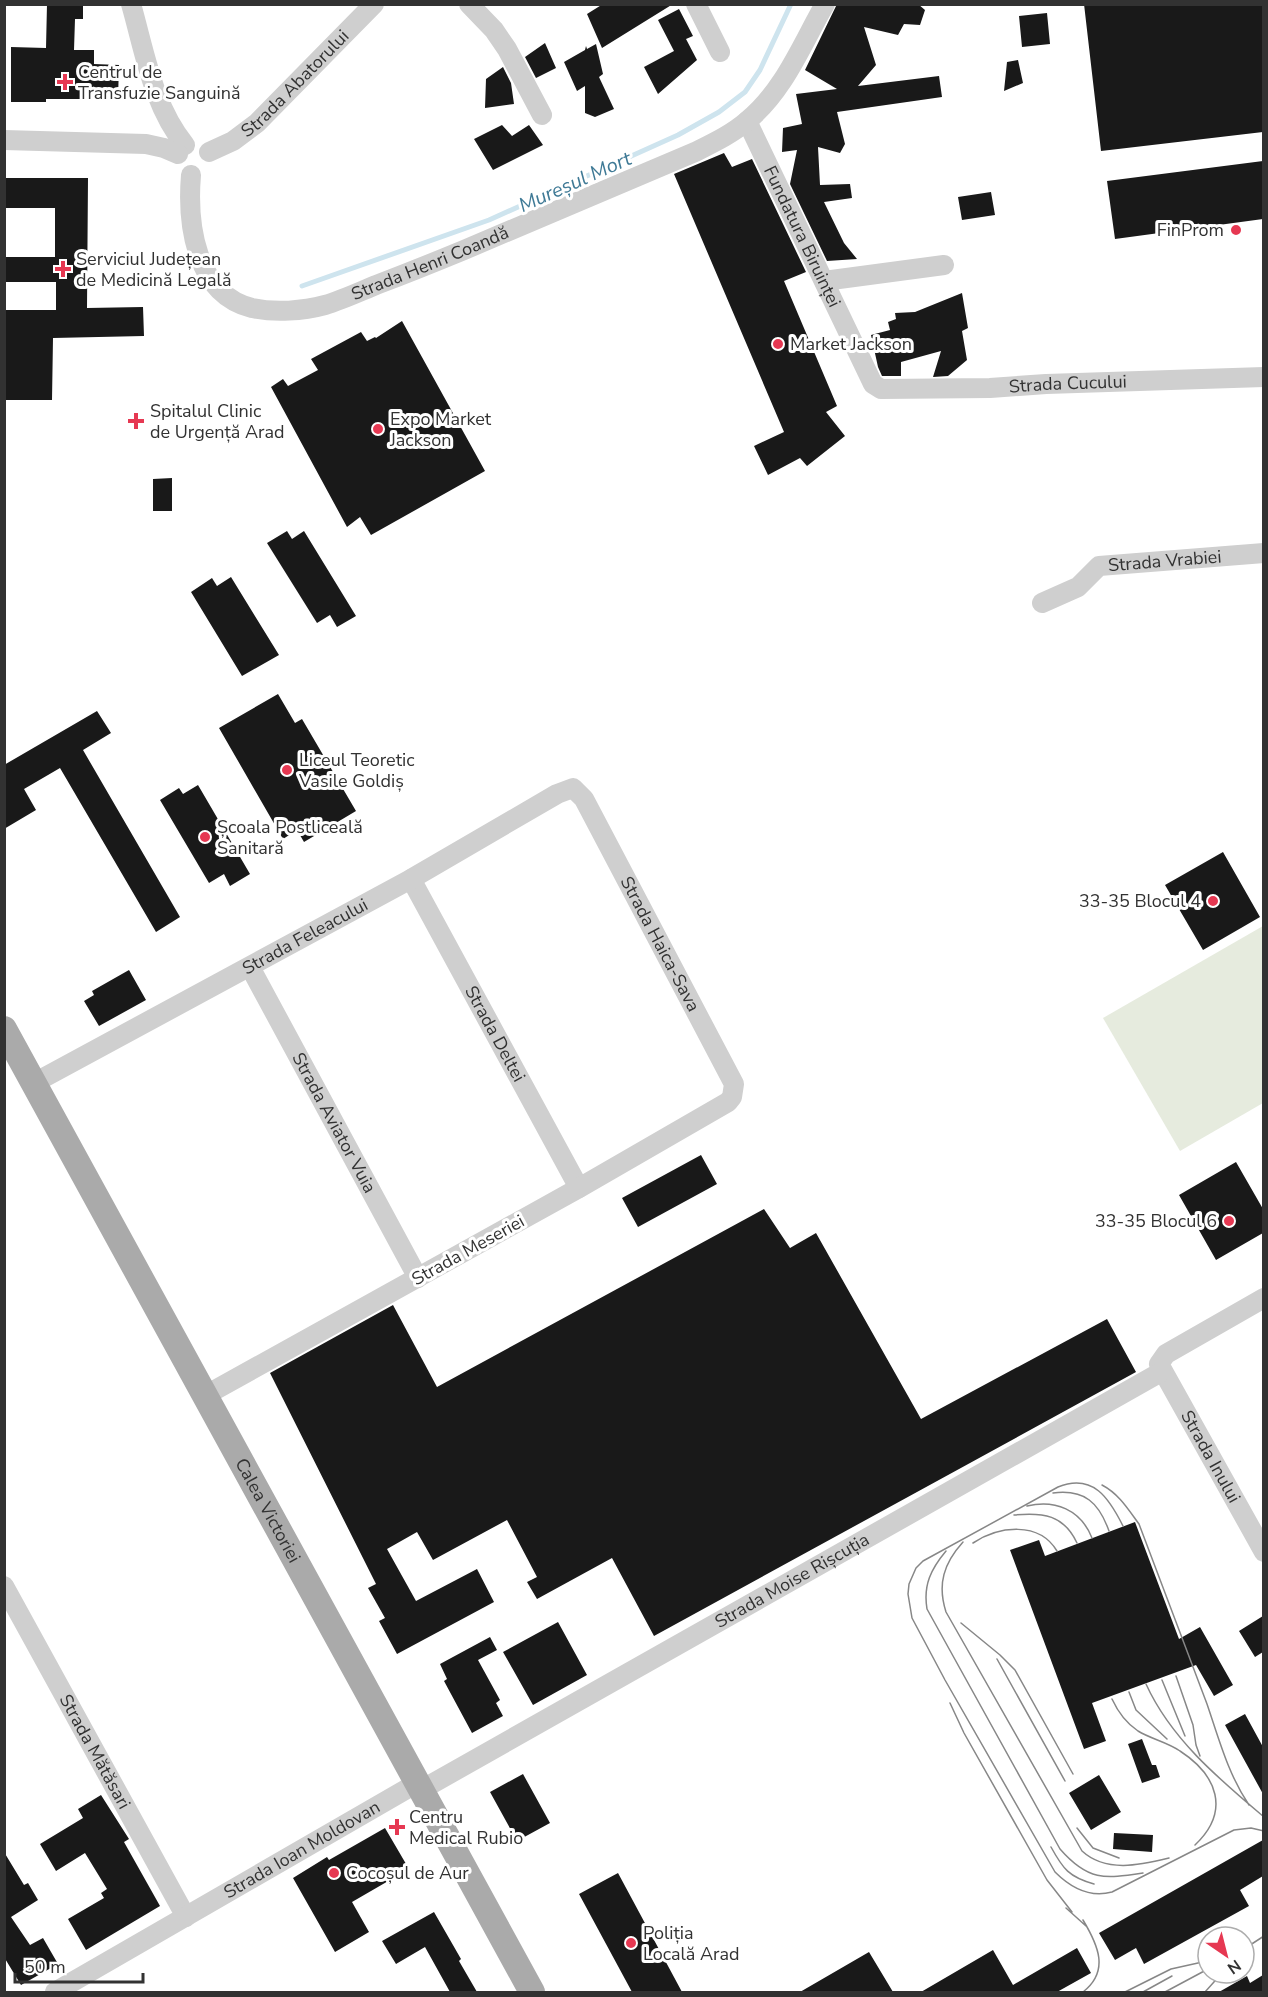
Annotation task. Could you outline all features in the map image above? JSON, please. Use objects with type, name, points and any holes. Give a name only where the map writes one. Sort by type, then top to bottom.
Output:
[{"type":"main road","name":"Calea Victoriei","points":[[4,1029],[532,1992]]},
{"type":"street","points":[[4,140],[146,144],[181,150],[194,142],[199,143],[209,152],[211,159],[208,168],[201,174],[191,175],[182,170],[179,165],[181,150],[158,100],[131,4]]},
{"type":"street","name":"Strada Abatorului","points":[[209,152],[233,141],[257,123],[374,4]]},
{"type":"street","points":[[469,4],[495,30],[542,115]]},
{"type":"street","points":[[696,4],[720,52]]},
{"type":"street","name":"Strada Henri Coandă","points":[[191,175],[189,204],[193,234],[202,263],[219,289],[235,301],[252,308],[303,309],[325,305],[412,272],[684,157],[723,138],[747,121],[775,92],[825,4]]},
{"type":"street","name":"Fundatura Biruinței","points":[[747,121],[873,384]]},
{"type":"street","points":[[824,280],[944,265]]},
{"type":"street","name":"Strada Cucului","points":[[873,384],[880,389],[888,390],[1263,378]]},
{"type":"street","name":"Strada Vrabiei","points":[[1042,603],[1078,587],[1099,566],[1263,553]]},
{"type":"street","name":"Strada Feleacului","points":[[34,1083],[411,879],[557,794],[573,788]]},
{"type":"street","name":"Strada Haica-Sava","points":[[573,788],[584,799],[734,1084],[732,1097],[728,1102]]},
{"type":"street","name":"Strada Deltei","points":[[411,879],[579,1188]]},
{"type":"street","name":"Strada Aviator Vuia","points":[[250,967],[418,1278]]},
{"type":"street","name":"Strada Meseriei","points":[[206,1395],[579,1188],[728,1102]]},
{"type":"street","name":"Strada Moise Rișcuția","points":[[419,1786],[1160,1366],[1166,1354],[1263,1298]]},
{"type":"street","name":"Strada Inului","points":[[1160,1366],[1263,1552]]},
{"type":"street","name":"Strada Mătăsari","points":[[4,1586],[186,1917]]},
{"type":"street","name":"Strada Ioan Moldovan","points":[[55,1992],[419,1786]]},
{"type":"shaded area","points":[[1263,926],[1263,1103],[1180,1151],[1103,1018]]},
{"type":"building","name":"Centrul de Transfuzie Sanguină","points":[[47,4],[83,4],[83,19],[75,19],[74,50],[94,50],[94,64],[119,65],[118,99],[46,99],[46,102],[11,102],[11,47],[46,48]]},
{"type":"building","points":[[603,4],[673,4],[602,48],[587,14]]},
{"type":"building","points":[[837,4],[918,4],[925,10],[920,25],[904,24],[898,35],[864,27],[876,65],[858,86],[939,76],[942,97],[837,112],[845,144],[840,153],[818,147],[820,185],[850,184],[852,198],[824,202],[844,243],[857,259],[827,261],[790,184],[797,150],[782,152],[783,128],[802,124],[796,94],[837,89],[805,70]]},
{"type":"building","points":[[1084,4],[1263,4],[1263,132],[1101,151]]},
{"type":"building","points":[[679,9],[693,36],[686,39],[697,60],[658,94],[644,67],[674,51],[658,20]]},
{"type":"building","points":[[1047,13],[1050,44],[1022,47],[1019,16]]},
{"type":"building","points":[[545,43],[556,68],[536,78],[525,57]]},
{"type":"building","points":[[596,44],[603,74],[599,77],[614,109],[595,117],[585,113],[585,86],[577,91],[564,62],[585,50],[586,46],[587,49]]},
{"type":"building","points":[[1018,60],[1023,83],[1004,91],[1007,62]]},
{"type":"building","points":[[503,67],[511,83],[514,104],[485,108],[486,79]]},
{"type":"building","points":[[502,125],[512,136],[529,125],[543,145],[493,170],[474,139]]},
{"type":"building","name":"Market Jackson","points":[[724,153],[732,167],[752,159],[806,272],[784,281],[837,406],[826,412],[845,436],[807,466],[800,458],[768,475],[754,446],[784,432],[674,174]]},
{"type":"building","points":[[1263,161],[1263,219],[1115,239],[1107,181]]},
{"type":"building","points":[[4,178],[88,178],[87,308],[143,307],[144,336],[53,338],[52,400],[4,400],[4,310],[56,310],[56,282],[4,282],[4,257],[55,257],[55,208],[4,208]]},
{"type":"building","points":[[991,192],[995,215],[962,220],[958,197]]},
{"type":"building","points":[[962,293],[968,328],[962,331],[967,360],[948,376],[933,377],[941,351],[901,362],[901,376],[882,376],[871,335],[890,330],[888,322],[896,319],[895,313],[915,312]]},
{"type":"building","name":"Expo Market Jackson","points":[[402,321],[485,471],[371,535],[360,517],[347,527],[271,387],[283,379],[288,386],[318,370],[311,359],[361,332],[367,341],[376,338]]},
{"type":"building","points":[[172,478],[172,511],[153,511],[153,479]]},
{"type":"building","points":[[287,531],[292,539],[304,531],[356,616],[337,627],[330,615],[317,623],[267,543]]},
{"type":"building","points":[[231,577],[279,655],[242,676],[191,592],[212,578],[217,586]]},
{"type":"building","name":"Liceul Teoretic Vasile Goldiș","points":[[278,694],[295,723],[302,719],[356,811],[304,842],[297,830],[283,839],[219,728]]},
{"type":"building","points":[[97,711],[111,733],[83,750],[180,917],[156,932],[60,768],[24,789],[36,810],[4,829],[4,765]]},
{"type":"building","name":"Școala Postliceală Sanitară","points":[[198,785],[250,874],[230,886],[224,874],[209,883],[160,800],[179,788],[183,794]]},
{"type":"building","name":"33-35 Blocul 4","points":[[1223,852],[1260,917],[1203,950],[1165,885]]},
{"type":"building","points":[[129,970],[146,1000],[99,1026],[84,1001],[94,995],[92,991]]},
{"type":"building","points":[[701,1155],[717,1184],[638,1227],[622,1198]]},
{"type":"building","name":"33-35 Blocul 6","points":[[1236,1162],[1263,1209],[1263,1233],[1216,1260],[1179,1195]]},
{"type":"building","points":[[764,1209],[790,1248],[816,1233],[921,1419],[1107,1319],[1136,1372],[654,1636],[612,1558],[537,1599],[527,1582],[537,1577],[507,1520],[433,1560],[417,1532],[387,1549],[416,1601],[477,1569],[494,1602],[397,1654],[379,1621],[385,1618],[368,1588],[376,1584],[270,1373],[393,1305],[437,1387]]},
{"type":"building","points":[[1135,1522],[1179,1639],[1200,1627],[1233,1685],[1214,1696],[1196,1665],[1092,1703],[1106,1741],[1084,1749],[1010,1550],[1039,1540],[1045,1556]]},
{"type":"building","points":[[1263,1616],[1263,1652],[1255,1657],[1239,1631]]},
{"type":"building","points":[[558,1622],[587,1675],[533,1705],[503,1652]]},
{"type":"building","points":[[490,1637],[497,1650],[478,1660],[500,1700],[496,1703],[503,1716],[472,1733],[444,1681],[447,1679],[440,1664]]},
{"type":"building","points":[[1245,1714],[1263,1747],[1263,1794],[1225,1725]]},
{"type":"building","points":[[1142,1739],[1152,1765],[1156,1765],[1160,1777],[1142,1783],[1128,1744]]},
{"type":"building","points":[[523,1774],[550,1823],[517,1841],[490,1792]]},
{"type":"building","points":[[1099,1775],[1121,1812],[1091,1830],[1069,1793]]},
{"type":"building","points":[[101,1795],[129,1839],[124,1842],[160,1906],[86,1950],[68,1919],[104,1898],[101,1893],[107,1889],[85,1853],[56,1871],[40,1844],[83,1818],[78,1809]]},
{"type":"building","points":[[385,1828],[409,1869],[352,1902],[369,1932],[335,1952],[293,1878],[327,1857],[329,1860]]},
{"type":"building","points":[[1114,1833],[1153,1835],[1152,1852],[1113,1849]]},
{"type":"building","points":[[1263,1840],[1263,1876],[1240,1890],[1249,1906],[1215,1925],[1196,1925],[1196,1935],[1144,1964],[1136,1948],[1115,1960],[1099,1933]]},
{"type":"building","points":[[4,1852],[24,1885],[28,1883],[38,1900],[11,1917],[30,1945],[43,1938],[58,1964],[21,1985],[4,1957]]},
{"type":"building","name":"Poliția Locală Arad","points":[[618,1873],[682,1992],[632,1992],[579,1894]]},
{"type":"building","points":[[434,1912],[477,1992],[450,1992],[425,1947],[396,1964],[382,1941]]},
{"type":"building","points":[[1077,1948],[1091,1973],[1057,1992],[921,1992],[993,1950],[1013,1985]]},
{"type":"building","points":[[869,1952],[893,1992],[800,1992]]},
{"type":"building","points":[[1263,1975],[1263,1992],[1219,1992],[1231,1985],[1256,1985],[1256,1979]]},
{"type":"waterway","name":"Mureșul Mort","points":[[302,286],[489,220],[678,135],[719,112],[745,92],[760,70],[791,4]]},
{"type":"tram line","points":[[1123,1526],[1106,1498],[1090,1486],[1081,1483],[1058,1487],[923,1561],[916,1568],[909,1584],[908,1594],[912,1618],[1055,1872],[1074,1887],[1096,1894],[1112,1892],[1234,1830],[1251,1828],[1264,1831]]},
{"type":"tram line","points":[[1102,1485],[1118,1497],[1139,1524],[1225,1756],[1235,1781],[1249,1805]]},
{"type":"tram line","points":[[1053,1493],[1074,1493],[1089,1500],[1101,1513],[1109,1531]]},
{"type":"tram line","points":[[1027,1506],[1047,1504],[1066,1509],[1081,1520],[1092,1538]]},
{"type":"tram line","points":[[1014,1515],[1034,1514],[1052,1517],[1066,1526],[1077,1543]]},
{"type":"tram line","points":[[973,1543],[995,1533],[1018,1529],[1040,1535],[1057,1551]]},
{"type":"tram line","points":[[963,1542],[951,1558],[944,1574],[942,1592],[946,1612],[1082,1851],[1091,1858],[1112,1865],[1135,1865],[1169,1858]]},
{"type":"tram line","points":[[946,1551],[929,1578],[926,1592],[927,1609],[1060,1849],[1079,1867],[1097,1875],[1118,1876],[1143,1873]]},
{"type":"tram line","points":[[961,1623],[1015,1670],[1073,1774]]},
{"type":"tram line","points":[[997,1659],[1065,1781]]},
{"type":"tram line","points":[[1176,1676],[1193,1725],[1200,1756]]},
{"type":"tram line","points":[[1162,1680],[1185,1736]]},
{"type":"tram line","points":[[1146,1684],[1156,1704],[1182,1740],[1213,1773],[1264,1817]]},
{"type":"tram line","points":[[1129,1692],[1136,1710],[1167,1739]]},
{"type":"tram line","points":[[1112,1699],[1123,1717],[1134,1728],[1180,1751],[1203,1771],[1210,1782],[1215,1794],[1216,1807],[1206,1832],[1195,1845]]},
{"type":"tram line","points":[[950,1703],[964,1733],[1047,1880],[1072,1912]]},
{"type":"tram line","points":[[1077,1828],[1093,1848],[1119,1858]]},
{"type":"tram line","points":[[1051,1847],[1068,1871],[1094,1884]]},
{"type":"tram line","points":[[1066,1908],[1086,1926]]},
{"type":"tram line","points":[[1083,1920],[1097,1948],[1099,1967],[1091,1984],[1083,1992]]},
{"type":"tram line","points":[[1256,1941],[1264,1936]]},
{"type":"tram line","points":[[1125,1992],[1171,1969],[1196,1963]]},
{"type":"tram line","points":[[1165,1992],[1196,1975]]},
{"type":"tram line","points":[[1143,1992],[1172,1976]]},
{"type":"tram line","points":[[1205,1992],[1211,1985]]},
{"type":"place","name":"Centrul de Transfuzie Sanguină","points":[[65,82]]},
{"type":"place","name":"FinProm","points":[[1236,230]]},
{"type":"place","name":"Serviciul Județean de Medicină Legală","points":[[63,269]]},
{"type":"place","name":"Market Jackson","points":[[778,344]]},
{"type":"place","name":"Spitalul Clinic de Urgență Arad","points":[[136,421]]},
{"type":"place","name":"Expo Market Jackson","points":[[378,429]]},
{"type":"place","name":"Liceul Teoretic Vasile Goldiș","points":[[287,770]]},
{"type":"place","name":"Școala Postliceală Sanitară","points":[[205,837]]},
{"type":"place","name":"33-35 Blocul 4","points":[[1213,901]]},
{"type":"place","name":"33-35 Blocul 6","points":[[1229,1221]]},
{"type":"place","name":"Centru Medical Rubio","points":[[397,1827]]},
{"type":"place","name":"Cocoșul de Aur","points":[[334,1873]]},
{"type":"place","name":"Poliția Locală Arad","points":[[631,1943]]}]
